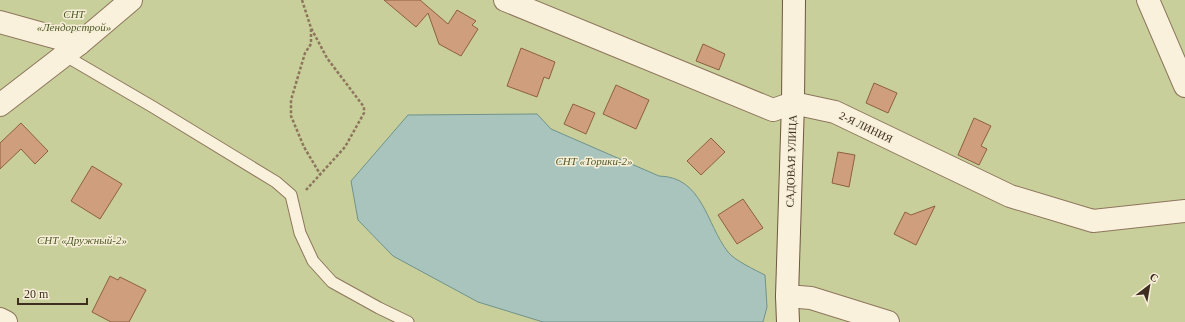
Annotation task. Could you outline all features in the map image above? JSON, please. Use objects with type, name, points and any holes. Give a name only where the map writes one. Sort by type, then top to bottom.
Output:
[{"type":"street","points":[[0,104],[72,50],[131,0]]},
{"type":"street","name":"2-Я ЛИНИЯ","points":[[505,0],[772,110],[793,104],[835,112],[1010,196],[1093,221],[1185,211]]},
{"type":"street","name":"САДОВАЯ УЛИЦА","points":[[788,322],[787,296],[793,104],[794,0]]},
{"type":"street","points":[[1148,0],[1185,86]]},
{"type":"street","points":[[0,22],[72,50]]},
{"type":"street","points":[[787,296],[811,298],[888,322]]},
{"type":"street","points":[[0,319],[6,322]]},
{"type":"lane","points":[[72,50],[153,107],[276,182],[290,195],[300,233],[313,261],[332,282],[408,322]]},
{"type":"path","points":[[290,195],[306,190],[345,147],[364,113],[364,107],[327,58],[311,28],[302,0]]},
{"type":"path","points":[[311,28],[311,44],[305,53],[291,100],[291,116],[304,147],[320,174]]},
{"type":"green space","name":"СНТ «Торики-2»","points":[[0,0],[1185,0],[1185,322],[0,322]]},
{"type":"water","points":[[537,114],[551,129],[659,176],[674,178],[685,184],[702,204],[728,252],[750,268],[765,275],[767,307],[763,322],[543,322],[478,302],[393,256],[358,220],[351,181],[408,115]]},
{"type":"building","points":[[384,0],[420,0],[448,24],[457,10],[476,21],[472,25],[478,29],[461,56],[439,44],[428,13],[416,27]]},
{"type":"building","points":[[703,44],[725,54],[719,70],[696,61]]},
{"type":"building","points":[[521,48],[555,62],[549,79],[544,77],[537,97],[507,86]]},
{"type":"building","points":[[874,83],[897,93],[888,113],[866,103]]},
{"type":"building","points":[[616,85],[649,100],[636,129],[603,114]]},
{"type":"building","points":[[573,104],[595,113],[586,134],[564,124]]},
{"type":"building","points":[[974,118],[991,126],[981,146],[987,149],[979,165],[958,155]]},
{"type":"building","points":[[21,123],[48,151],[35,164],[21,149],[0,169],[0,143]]},
{"type":"building","points":[[711,138],[725,152],[701,175],[687,161]]},
{"type":"building","points":[[838,152],[855,155],[849,187],[832,183]]},
{"type":"building","points":[[92,166],[122,184],[100,219],[71,201]]},
{"type":"building","points":[[743,199],[763,228],[737,244],[718,215]]},
{"type":"building","points":[[935,206],[916,245],[894,234],[905,212],[911,215]]},
{"type":"building","points":[[110,276],[118,280],[120,277],[146,290],[129,322],[111,322],[92,312]]},
{"type":"park label","name":"СНТ «Лендорстрой»","points":[[74,20]]},
{"type":"park label","name":"СНТ «Дружный-2»","points":[[82,240]]}]
